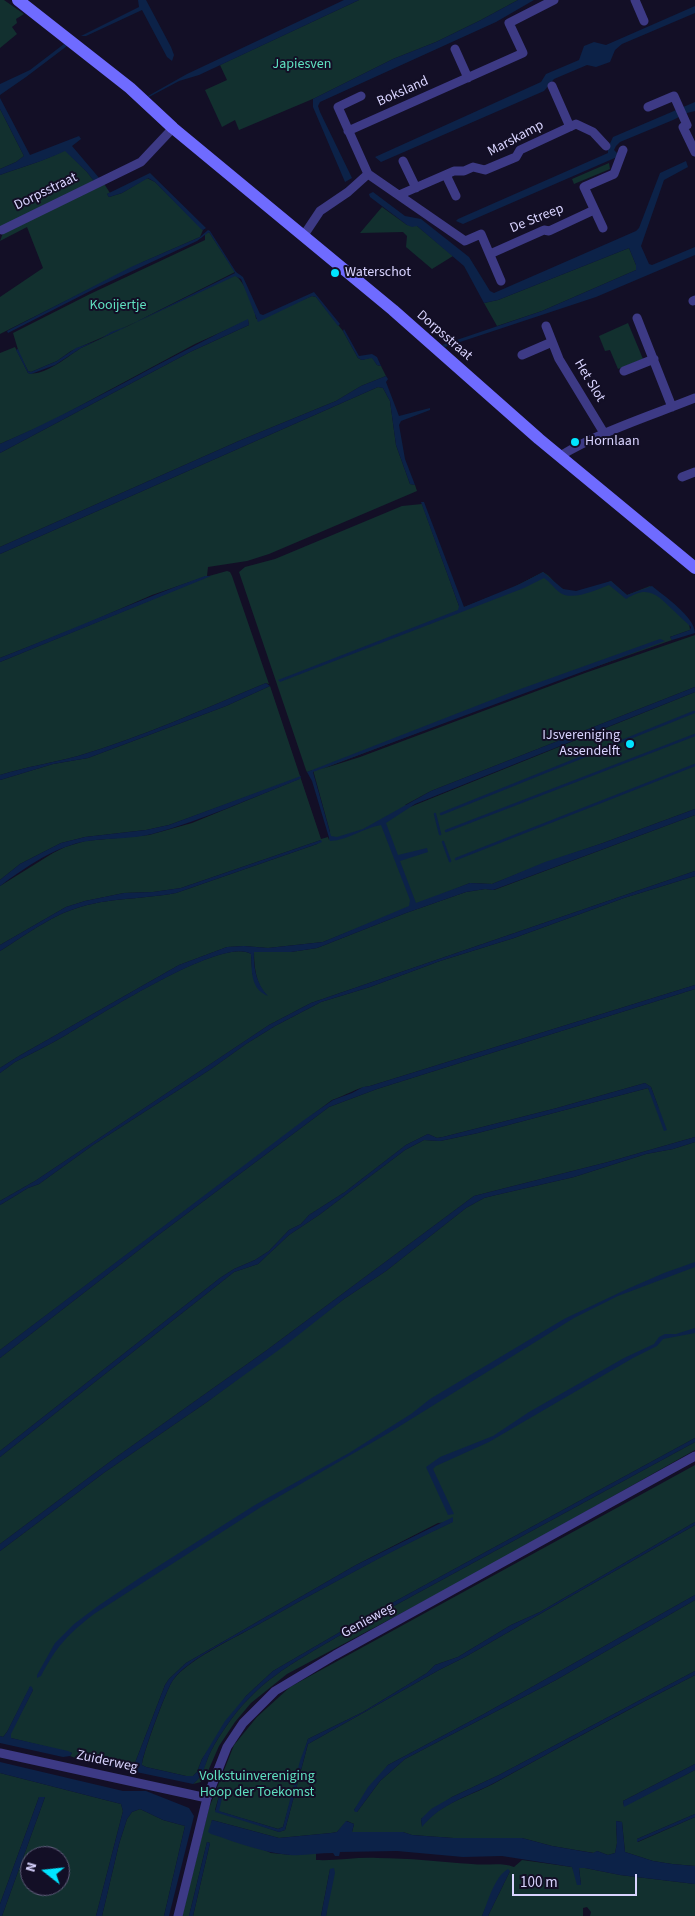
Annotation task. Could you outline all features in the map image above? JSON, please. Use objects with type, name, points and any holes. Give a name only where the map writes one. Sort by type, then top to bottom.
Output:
[{"type":"street","name":"Dorpsstraat","points":[[18,0],[130,88],[173,128],[304,235],[560,456],[695,568]]},
{"type":"street","name":"Boksland","points":[[348,131],[522,53],[509,23],[554,0]]},
{"type":"street","points":[[635,0],[644,21]]},
{"type":"street","points":[[454,48],[468,78]]},
{"type":"street","points":[[552,86],[570,127],[576,124],[593,132],[606,146]]},
{"type":"street","points":[[361,96],[338,107],[368,174],[465,241],[481,234],[501,281]]},
{"type":"street","points":[[648,107],[674,96],[677,105],[689,122],[684,126],[695,152]]},
{"type":"street","name":"Marskamp","points":[[399,195],[454,171],[464,171],[473,167],[485,170],[516,157],[520,150],[570,127]]},
{"type":"street","name":"Dorpsstraat","points":[[2,230],[141,162],[173,128]]},
{"type":"street","points":[[603,228],[584,187],[614,174],[623,150]]},
{"type":"street","points":[[404,161],[416,188]]},
{"type":"street","points":[[304,235],[320,211],[348,192],[368,174]]},
{"type":"street","points":[[446,175],[456,196]]},
{"type":"street","name":"De Streep","points":[[490,254],[594,210]]},
{"type":"street","points":[[637,318],[672,407]]},
{"type":"street","name":"Het Slot","points":[[546,326],[559,359],[604,433]]},
{"type":"street","points":[[522,355],[552,342]]},
{"type":"street","points":[[624,371],[654,359]]},
{"type":"street","points":[[560,456],[604,433],[695,398]]},
{"type":"street","points":[[682,477],[695,472]]},
{"type":"street","name":"Genieweg","points":[[178,1916],[207,1798],[227,1747],[243,1723],[275,1690],[695,1456]]},
{"type":"street","name":"Zuiderweg","points":[[0,1753],[207,1798]]},
{"type":"green space","points":[[0,0],[4,0],[24,14],[16,19],[17,23],[12,27],[17,34],[0,48]]},
{"type":"green space","name":"Japiesven","points":[[359,0],[518,0],[436,42],[393,59],[315,98],[239,130],[235,120],[222,127],[205,90],[227,80],[220,65]]},
{"type":"green space","points":[[0,109],[24,156],[0,169]]},
{"type":"green space","points":[[65,150],[94,181],[0,228],[0,175],[41,161]]},
{"type":"green space","points":[[609,163],[610,169],[574,184],[572,179]]},
{"type":"green space","points":[[147,178],[155,182],[203,230],[200,237],[143,262],[0,334],[0,297],[43,268],[27,227],[0,241],[3,233],[103,182],[110,193],[107,194],[109,197],[122,193]]},
{"type":"green space","points":[[382,207],[407,225],[417,226],[453,256],[432,269],[406,247],[407,236],[403,232],[360,233]]},
{"type":"green space","name":"Kooijertje","points":[[209,232],[235,272],[128,326],[71,351],[57,361],[31,372],[28,371],[19,353],[13,333],[90,294],[205,240],[205,234]]},
{"type":"green space","points":[[629,248],[636,265],[636,270],[542,311],[497,326],[484,303],[498,300]]},
{"type":"green space","points":[[235,275],[239,278],[249,295],[256,319],[312,296],[316,297],[343,331],[358,358],[362,360],[372,357],[377,365],[381,366],[386,376],[361,386],[336,401],[241,440],[0,547],[0,453],[190,352],[249,325],[248,320],[195,344],[50,422],[0,444],[0,353],[15,347],[28,373],[41,372],[56,365],[81,348]]},
{"type":"green space","points":[[628,323],[643,359],[618,369],[610,350],[605,351],[599,336]]},
{"type":"green space","points":[[378,387],[383,388],[390,401],[396,445],[410,484],[415,485],[417,491],[269,554],[247,561],[208,567],[207,576],[152,595],[0,658],[0,554]]},
{"type":"green space","points":[[422,504],[459,609],[510,589],[543,572],[561,588],[573,591],[586,590],[611,581],[627,595],[650,586],[681,612],[689,624],[690,630],[670,637],[672,640],[549,683],[322,769],[360,757],[585,673],[695,635],[695,687],[431,791],[405,805],[410,807],[695,692],[695,809],[492,884],[470,883],[323,942],[268,948],[227,947],[179,965],[0,1068],[0,951],[50,920],[80,907],[107,901],[176,893],[317,844],[321,840],[181,888],[153,892],[124,893],[66,907],[0,945],[0,886],[65,847],[85,841],[149,835],[192,823],[300,778],[321,839],[328,837],[329,840],[330,832],[313,770],[307,772],[306,770],[239,572],[245,567],[275,559],[402,506]]},
{"type":"green space","points":[[227,571],[232,576],[269,684],[266,683],[126,740],[78,756],[0,775],[0,662],[209,576]]},
{"type":"green space","points":[[270,686],[300,777],[169,825],[146,830],[85,837],[61,843],[20,864],[0,880],[0,780],[53,764],[88,758],[226,706]]},
{"type":"green space","points":[[695,815],[695,871],[311,1003],[269,1025],[35,1181],[0,1201],[0,1073],[15,1062],[60,1039],[159,981],[214,956],[236,951],[251,954],[253,977],[263,991],[255,970],[254,952],[291,952],[317,948],[466,892],[485,889],[494,890]]},
{"type":"green space","points":[[695,876],[695,985],[361,1088],[332,1100],[0,1350],[0,1205],[28,1188],[39,1184],[93,1145],[211,1069],[246,1044],[275,1026],[321,1002],[514,938],[624,898]]},
{"type":"green space","points":[[695,989],[695,1137],[608,1162],[474,1196],[267,1350],[115,1458],[0,1544],[0,1457],[234,1272],[258,1264],[289,1235],[319,1215],[405,1150],[424,1140],[440,1141],[478,1133],[648,1088],[659,1109],[651,1087],[645,1083],[443,1137],[437,1138],[428,1134],[406,1145],[345,1192],[309,1215],[301,1224],[289,1230],[269,1251],[220,1278],[0,1451],[0,1358],[157,1236],[329,1107],[377,1089]]},
{"type":"green space","points":[[695,1142],[695,1438],[359,1621],[273,1671],[246,1696],[202,1759],[197,1772],[193,1776],[142,1765],[150,1736],[166,1695],[173,1680],[180,1673],[198,1658],[221,1645],[376,1560],[452,1522],[438,1523],[356,1565],[186,1663],[165,1685],[135,1763],[115,1762],[85,1756],[82,1758],[84,1761],[70,1756],[72,1753],[11,1738],[10,1734],[33,1690],[30,1687],[7,1732],[3,1737],[0,1736],[0,1551],[105,1472],[207,1402],[344,1299],[386,1271],[466,1208],[484,1198],[574,1177],[646,1154],[673,1149]]},
{"type":"green space","points":[[695,1442],[695,1450],[475,1574],[287,1674],[251,1703],[219,1746],[205,1778],[201,1782],[193,1784],[202,1773],[218,1739],[237,1712],[249,1698],[275,1675],[337,1637]]},
{"type":"green space","name":"Volkstuinvereniging Hoop der Toekomst","points":[[695,1465],[695,1522],[540,1612],[511,1625],[458,1657],[435,1665],[427,1673],[363,1712],[308,1739],[283,1827],[278,1829],[218,1811],[219,1796],[215,1810],[279,1832],[285,1830],[308,1744],[465,1657],[695,1525],[695,1595],[484,1714],[388,1765],[354,1810],[357,1812],[380,1781],[405,1759],[556,1680],[695,1600],[695,1671],[499,1775],[452,1797],[421,1819],[422,1826],[429,1818],[455,1801],[493,1784],[695,1675],[695,1764],[623,1801],[624,1806],[695,1770],[695,1814],[637,1839],[638,1842],[695,1817],[695,1866],[653,1861],[625,1852],[622,1822],[616,1821],[617,1843],[615,1853],[608,1855],[597,1851],[594,1853],[552,1846],[522,1838],[453,1838],[412,1835],[403,1832],[352,1832],[354,1824],[347,1821],[337,1832],[279,1838],[212,1820],[211,1827],[271,1853],[292,1855],[316,1852],[316,1860],[389,1858],[514,1867],[522,1860],[572,1867],[581,1885],[579,1868],[695,1884],[695,1916],[590,1916],[591,1912],[587,1907],[583,1908],[583,1916],[488,1916],[510,1871],[497,1883],[482,1916],[326,1916],[330,1869],[321,1916],[193,1916],[210,1843],[207,1842],[189,1916],[182,1916],[209,1808],[234,1745],[257,1717],[290,1687]]},
{"type":"green space","points":[[0,1773],[121,1804],[123,1811],[96,1916],[2,1916],[20,1866],[20,1896],[70,1896],[70,1846],[27,1846],[45,1797],[39,1797],[0,1904]]},
{"type":"green space","points":[[140,1809],[163,1820],[185,1826],[164,1916],[102,1916],[119,1844],[127,1819],[132,1812]]},
{"type":"water","points":[[138,0],[146,0],[171,47],[174,55],[172,61],[167,57],[142,10],[86,36],[81,36],[139,7]]},
{"type":"water","points":[[344,0],[359,0],[199,75],[179,81],[148,96],[187,74]]},
{"type":"water","points":[[518,0],[534,0],[496,22],[320,102],[318,106],[320,112],[352,178],[345,182],[313,107],[313,99],[393,59],[436,42]]},
{"type":"water","points":[[695,6],[695,13],[622,44],[615,50],[610,62],[596,67],[587,65],[554,79],[544,91],[381,162],[375,157],[541,82],[546,74],[579,60],[584,46],[594,42],[606,45]]},
{"type":"water","points":[[64,44],[67,46],[0,95],[0,84],[30,70]]},
{"type":"water","points":[[0,98],[30,155],[79,136],[81,139],[72,146],[100,179],[94,181],[65,151],[0,175],[0,169],[24,156],[0,109]]},
{"type":"water","points":[[695,102],[695,111],[620,142],[614,150],[619,155],[617,157],[463,224],[456,221],[608,153],[613,137]]},
{"type":"water","points":[[686,161],[688,167],[664,180],[641,246],[649,264],[652,265],[695,247],[695,255],[596,297],[445,347],[442,345],[542,311],[636,270],[636,265],[629,248],[498,300],[484,303],[464,266],[417,226],[407,225],[370,197],[369,194],[373,192],[405,216],[421,219],[469,257],[490,291],[494,293],[636,231],[639,228],[660,173]]},
{"type":"water","points":[[150,173],[206,228],[201,229],[155,182],[148,178],[122,193],[109,197],[107,194]]},
{"type":"water","points":[[208,230],[236,272],[243,277],[260,314],[263,315],[314,292],[340,324],[338,326],[316,297],[312,296],[258,322],[241,279],[235,276],[101,339],[111,332],[128,326],[235,273],[209,232],[197,241],[98,287],[8,333],[7,331],[131,267],[200,237]]},
{"type":"water","points":[[248,319],[249,325],[190,352],[0,453],[0,444],[32,430]]},
{"type":"water","points":[[344,329],[359,356],[372,354],[377,357],[381,366],[377,365],[372,358],[362,360],[358,358],[343,331]]},
{"type":"water","points":[[96,341],[81,348],[55,365],[31,374],[28,373],[16,350],[18,349],[28,371],[31,372],[57,361],[76,348]]},
{"type":"water","points":[[386,376],[388,379],[386,382],[399,416],[430,408],[430,410],[401,421],[399,425],[405,459],[415,485],[410,484],[396,445],[390,401],[383,388],[378,387],[0,554],[0,547],[241,440],[336,401],[361,386]]},
{"type":"water","points":[[421,502],[424,502],[464,607],[520,584],[543,572],[563,589],[576,591],[611,581],[627,595],[652,586],[685,614],[694,627],[695,633],[672,640],[670,637],[690,630],[691,627],[663,600],[652,593],[641,592],[626,599],[609,585],[584,594],[570,596],[559,592],[544,578],[524,588],[280,682],[278,680],[458,610],[459,606]]},
{"type":"water","points":[[205,576],[211,576],[0,662],[0,658]]},
{"type":"water","points":[[660,639],[665,641],[313,772],[331,836],[337,837],[363,829],[431,791],[695,687],[695,692],[415,804],[386,823],[398,855],[427,848],[428,852],[400,861],[416,903],[470,883],[492,884],[545,862],[695,809],[695,815],[493,890],[485,889],[466,892],[317,948],[291,952],[254,952],[256,976],[268,996],[262,993],[255,984],[251,954],[236,951],[215,956],[159,981],[60,1039],[15,1062],[0,1073],[0,1068],[19,1056],[179,965],[227,947],[268,948],[323,942],[409,906],[410,900],[381,825],[330,841],[312,781],[307,772],[512,692]]},
{"type":"water","points":[[266,683],[270,686],[226,706],[88,758],[53,764],[0,780],[0,775],[78,756],[126,740]]},
{"type":"water","points":[[301,776],[300,779],[208,815],[145,836],[88,841],[64,847],[31,865],[0,886],[0,880],[20,864],[61,843],[85,837],[146,830],[169,825]]},
{"type":"water","points":[[321,840],[322,842],[317,844],[176,893],[107,901],[80,907],[50,920],[0,951],[0,945],[66,907],[124,893],[153,892],[181,888]]},
{"type":"water","points":[[695,871],[695,876],[624,898],[514,938],[321,1002],[275,1026],[246,1044],[211,1069],[93,1145],[39,1184],[28,1188],[0,1205],[0,1201],[35,1181],[269,1025],[311,1003]]},
{"type":"water","points":[[695,985],[695,989],[377,1089],[329,1107],[157,1236],[0,1358],[0,1350],[333,1100],[363,1087]]},
{"type":"water","points":[[645,1083],[651,1087],[667,1130],[664,1131],[648,1088],[478,1133],[440,1141],[424,1140],[405,1150],[319,1215],[289,1235],[258,1264],[234,1272],[0,1457],[0,1451],[220,1278],[269,1251],[289,1230],[301,1224],[309,1215],[345,1192],[406,1145],[428,1134],[437,1138],[443,1137]]},
{"type":"water","points":[[695,1137],[695,1142],[673,1149],[646,1154],[574,1177],[484,1198],[466,1208],[386,1271],[344,1299],[287,1344],[105,1472],[0,1551],[0,1544],[115,1458],[267,1350],[474,1196],[608,1162]]},
{"type":"water","points":[[695,1262],[695,1267],[618,1296],[574,1318],[392,1431],[261,1507],[94,1614],[63,1642],[41,1676],[37,1678],[55,1643],[74,1624],[138,1579],[255,1505],[349,1453],[411,1414],[430,1399],[564,1319],[664,1273]]},
{"type":"water","points":[[695,1328],[695,1333],[663,1339],[657,1346],[489,1442],[436,1466],[433,1469],[454,1514],[448,1515],[426,1467],[440,1457],[493,1436],[529,1412],[624,1358],[654,1344],[659,1337]]},
{"type":"water","points":[[695,1438],[695,1442],[337,1637],[275,1675],[249,1698],[237,1712],[218,1739],[202,1773],[193,1784],[84,1761],[82,1758],[85,1756],[115,1762],[135,1763],[165,1685],[186,1663],[356,1565],[453,1517],[453,1522],[376,1560],[221,1644],[188,1665],[173,1680],[166,1695],[150,1736],[142,1765],[193,1776],[225,1721],[246,1696],[273,1671],[359,1621]]},
{"type":"water","points":[[695,1522],[695,1525],[465,1657],[308,1744],[285,1830],[279,1832],[215,1812],[219,1796],[218,1792],[221,1788],[223,1794],[219,1811],[278,1829],[283,1827],[300,1761],[308,1739],[363,1712],[427,1673],[435,1665],[458,1657],[511,1625],[540,1612]]},
{"type":"water","points":[[695,1595],[695,1600],[556,1680],[405,1759],[380,1781],[357,1812],[355,1812],[354,1810],[368,1787],[388,1765],[484,1714]]},
{"type":"water","points":[[695,1671],[695,1675],[496,1782],[447,1806],[422,1827],[421,1819],[431,1809],[452,1797],[499,1775]]},
{"type":"water","points":[[30,1686],[33,1690],[11,1734],[11,1738],[68,1751],[72,1753],[70,1756],[63,1757],[0,1743],[0,1736],[3,1737],[7,1732]]},
{"type":"water","points":[[0,1762],[123,1791],[146,1791],[189,1808],[194,1816],[169,1916],[164,1916],[185,1826],[163,1820],[140,1809],[132,1812],[127,1819],[119,1844],[102,1916],[96,1916],[123,1811],[121,1804],[0,1773]]},
{"type":"water","points":[[695,1764],[695,1770],[624,1807],[623,1801]]},
{"type":"water","points":[[39,1797],[45,1797],[27,1846],[21,1846]]},
{"type":"water","points":[[695,1814],[695,1817],[637,1842],[637,1839]]},
{"type":"water","points":[[212,1820],[279,1838],[337,1832],[346,1821],[354,1824],[352,1832],[403,1832],[412,1835],[453,1838],[522,1838],[552,1846],[593,1853],[597,1851],[608,1855],[615,1853],[617,1843],[616,1821],[622,1822],[625,1852],[653,1861],[695,1866],[695,1884],[579,1868],[581,1885],[577,1885],[572,1867],[502,1856],[463,1857],[397,1851],[340,1852],[339,1856],[335,1856],[333,1853],[280,1854],[250,1847],[211,1834],[208,1832]]},
{"type":"water","points":[[207,1842],[210,1843],[193,1916],[189,1916]]},
{"type":"water","points":[[20,1849],[20,1866],[2,1916],[0,1916],[0,1904]]},
{"type":"water","points":[[334,1868],[335,1873],[326,1916],[321,1916],[330,1869]]},
{"type":"water","points":[[508,1869],[510,1871],[488,1916],[482,1916],[495,1884]]},
{"type":"waterway","points":[[441,814],[694,712]]},
{"type":"waterway","points":[[446,831],[695,735]]},
{"type":"waterway","points":[[456,859],[695,765]]},
{"type":"waterway","points":[[435,814],[440,834]]},
{"type":"waterway","points":[[443,842],[450,861]]},
{"type":"place","name":"Waterschot","points":[[335,273]]},
{"type":"place","name":"Hornlaan","points":[[575,442]]},
{"type":"place","name":"IJsvereniging Assendelft","points":[[630,744]]}]
